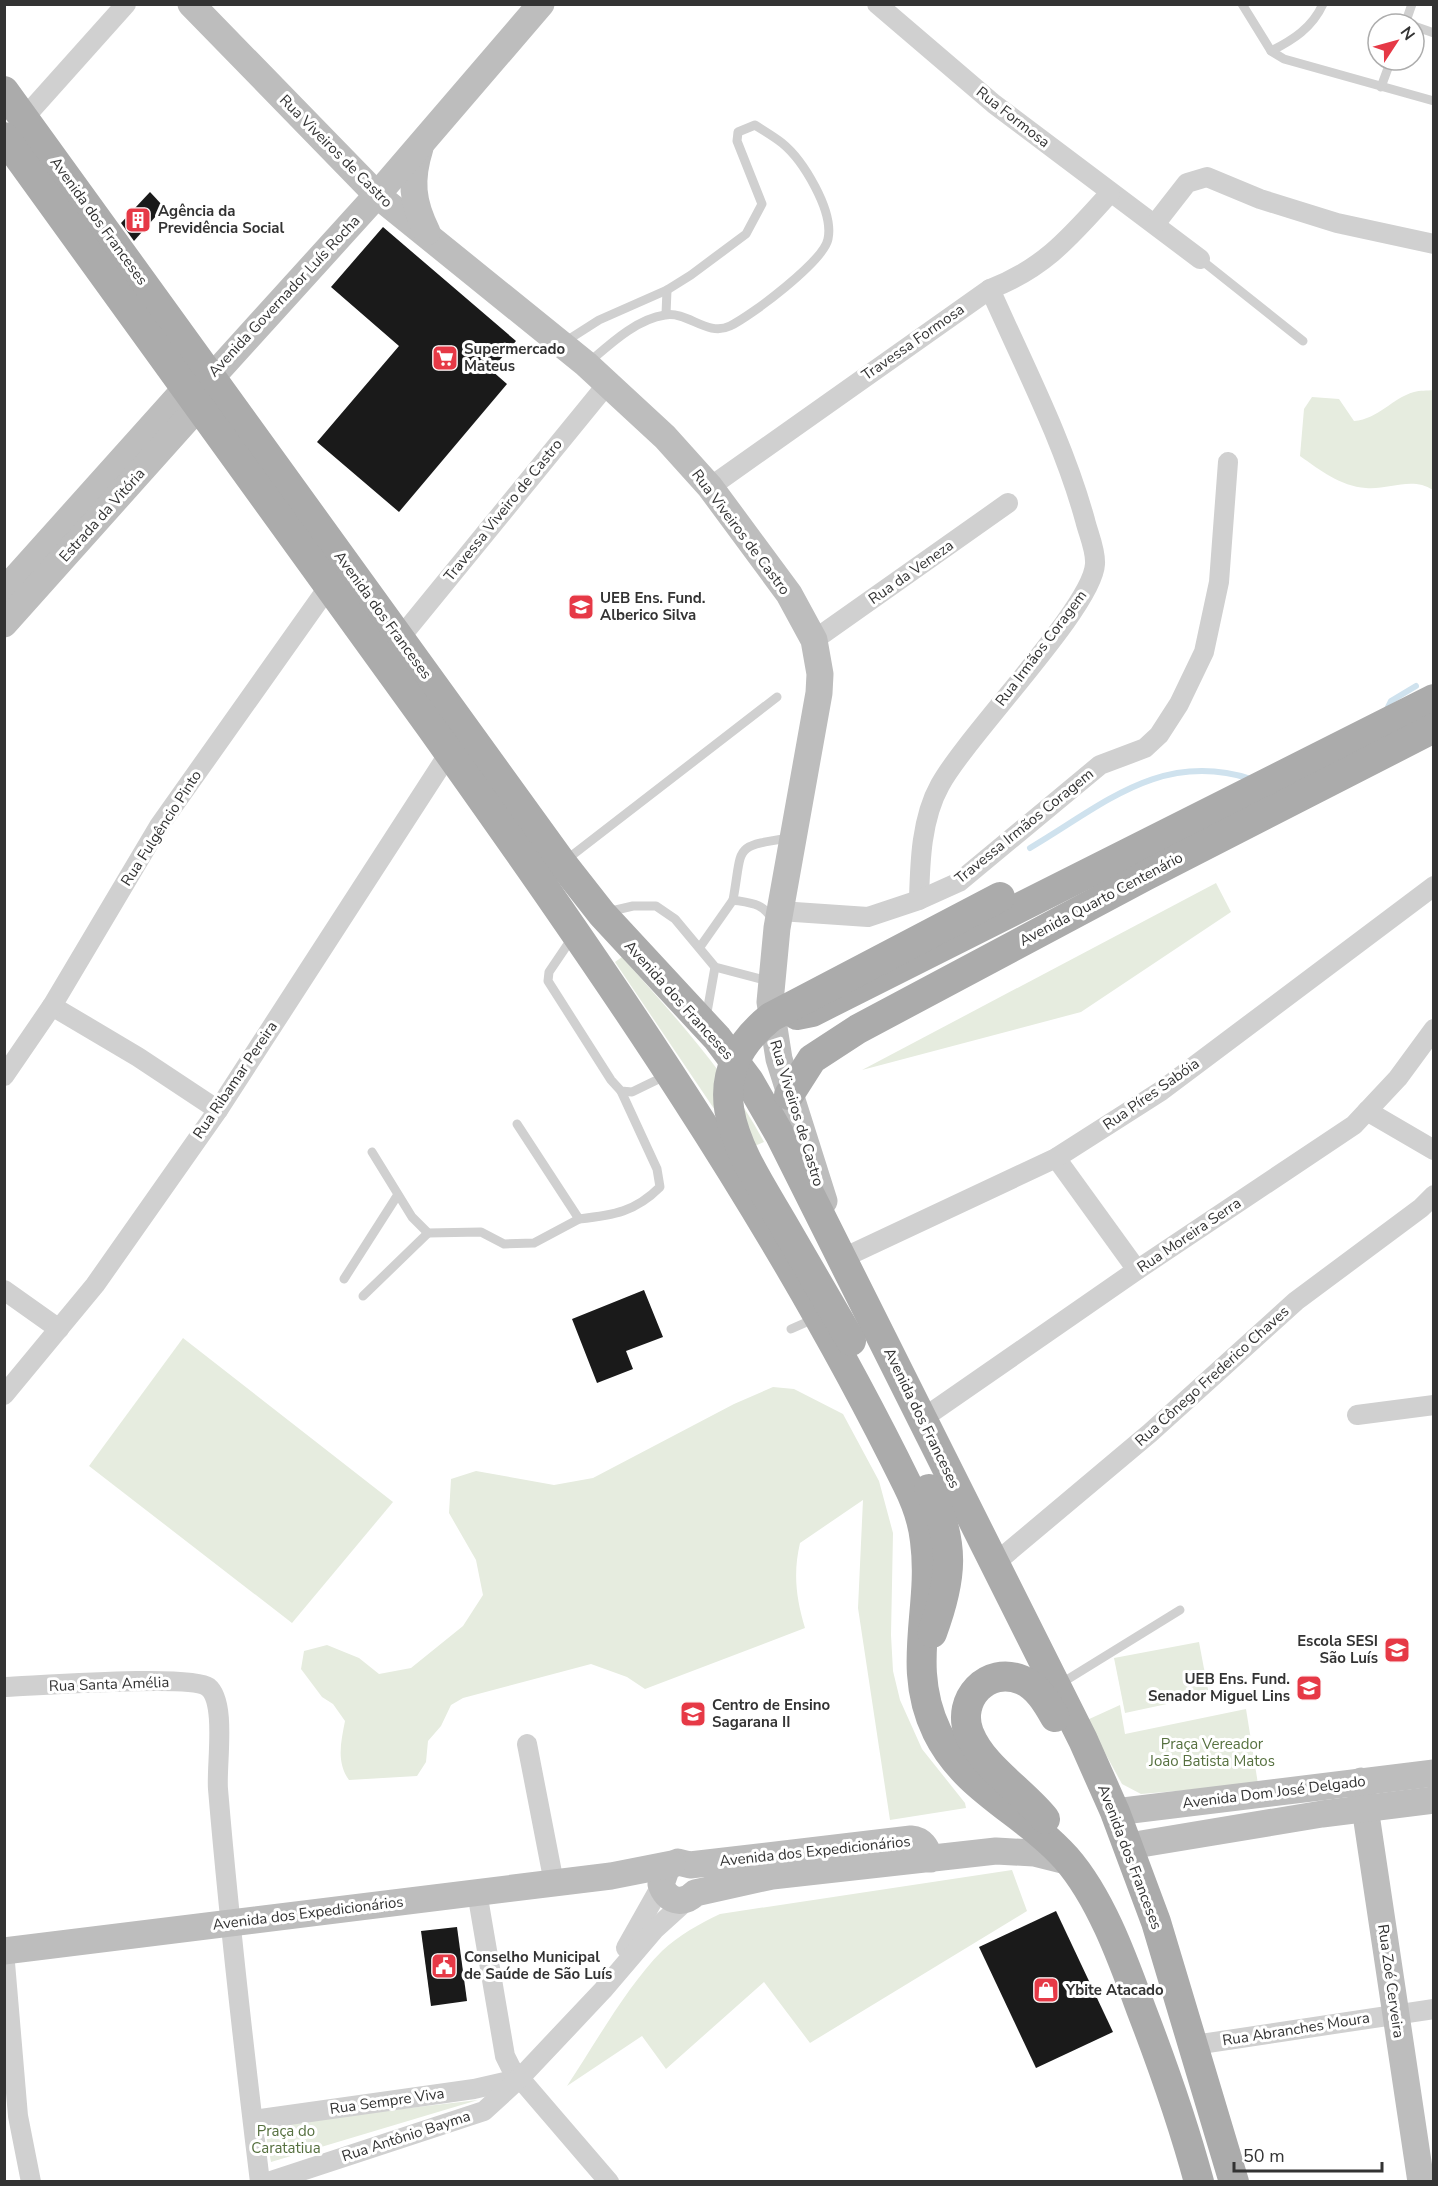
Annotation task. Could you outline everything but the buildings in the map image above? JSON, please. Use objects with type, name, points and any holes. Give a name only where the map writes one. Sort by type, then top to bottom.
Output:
[{"type":"main road","name":"Avenida dos Franceses","points":[[4,91],[10,134],[201,396],[329,586],[576,931],[669,1074],[818,1317],[906,1482],[921,1520],[926,1563],[921,1640],[922,1687],[935,1727],[956,1762],[981,1788],[1036,1830],[1070,1863],[1098,1911],[1125,1969],[1160,2058],[1199,2181]]},
{"type":"main road","name":"Avenida dos Franceses","points":[[201,396],[400,638],[562,863],[602,914],[705,1024],[732,1058],[762,1104],[843,1258],[1115,1812],[1156,1922],[1234,2181]]},
{"type":"main road","name":"Avenida Quarto Centenário","points":[[789,1095],[805,1067],[831,1044],[1140,864],[1434,699]]},
{"type":"main road","name":"Avenida Quarto Centenário","points":[[770,992],[780,1012],[788,1014],[812,1012],[1434,728]]},
{"type":"main road","points":[[922,1687],[928,1647],[948,1581],[949,1556],[946,1534],[932,1495],[879,1390],[742,1155],[728,1107],[728,1082],[732,1066],[745,1041],[771,1017],[1000,897],[1140,864]]},
{"type":"main road","points":[[1098,1911],[1075,1864],[1048,1823],[974,1743],[966,1724],[967,1705],[972,1693],[990,1679],[1000,1676],[1021,1680],[1031,1686],[1048,1705],[1156,1922]]},
{"type":"street","points":[[10,134],[126,4]]},
{"type":"street","name":"Rua Viveiros de Castro","points":[[191,4],[377,195],[586,364],[665,437],[710,488],[789,594],[814,640],[820,674],[819,693],[779,920],[770,992],[774,1039],[789,1095],[843,1258]]},
{"type":"street","name":"Rua Formosa","points":[[877,4],[994,104],[1200,259]]},
{"type":"street","name":"Avenida Governador Luís Rocha","points":[[201,396],[538,6]]},
{"type":"street","points":[[421,143],[414,170],[412,191],[414,204],[428,236]]},
{"type":"street","points":[[1155,224],[1187,183],[1207,177],[1260,199],[1337,223],[1434,244]]},
{"type":"street","name":"Travessa Formosa","points":[[710,488],[990,289],[1016,279],[1043,262],[1110,193]]},
{"type":"street","name":"Rua Irmãos Coragem","points":[[919,900],[920,860],[939,787],[976,732],[1048,643],[1080,598],[1091,581],[1095,563],[1079,499],[1040,402],[990,289]]},
{"type":"street","name":"Travessa Viveiro de Castro","points":[[400,638],[608,383]]},
{"type":"street","name":"Estrada da Vitória","points":[[4,591],[201,396]]},
{"type":"street","name":"Estrada da Vitória","points":[[4,624],[201,396]]},
{"type":"street","name":"Travessa Irmãos Coragem","points":[[779,920],[868,917],[919,900],[959,882],[1100,765],[1145,748],[1159,735],[1179,704],[1204,652],[1220,582],[1228,462]]},
{"type":"street","name":"Rua da Veneza","points":[[814,640],[1008,503]]},
{"type":"street","name":"Rua Fulgêncio Pinto","points":[[4,1076],[52,1006],[159,826],[329,586]]},
{"type":"street","name":"Rua Ribamar Pereira","points":[[4,1395],[95,1285],[218,1110],[449,753]]},
{"type":"street","name":"Rua Píres Sabóia","points":[[843,1258],[1056,1158],[1161,1091],[1434,886]]},
{"type":"street","points":[[52,1006],[138,1057],[218,1110]]},
{"type":"street","name":"Rua Moreira Serra","points":[[922,1419],[1137,1270],[1354,1125],[1398,1078],[1434,1029]]},
{"type":"street","points":[[1367,1111],[1434,1150]]},
{"type":"street","points":[[1056,1158],[1137,1270]]},
{"type":"street","name":"Rua Cônego Frederico Chaves","points":[[994,1564],[1150,1433],[1296,1301],[1421,1208],[1434,1195]]},
{"type":"street","points":[[4,1290],[59,1329]]},
{"type":"street","points":[[1357,1414],[1434,1405]]},
{"type":"street","name":"Rua Santa Amélia","points":[[4,1688],[169,1682],[202,1684],[211,1690],[217,1707],[219,1725],[217,1780],[229,1923]]},
{"type":"street","points":[[527,1744],[554,1883]]},
{"type":"street","name":"Avenida Dom José Delgado","points":[[1115,1812],[1434,1773]]},
{"type":"street","name":"Rua Zoé Cerveira","points":[[1361,1781],[1420,2181]]},
{"type":"street","name":"Avenida Dom José Delgado","points":[[1129,1846],[1365,1808],[1434,1800]]},
{"type":"street","name":"Avenida dos Expedicionários","points":[[4,1951],[611,1876],[671,1875],[910,1839],[918,1840],[924,1845],[931,1859]]},
{"type":"street","name":"Avenida dos Expedicionários","points":[[691,1897],[772,1876],[996,1851],[1048,1856],[1070,1863]]},
{"type":"street","points":[[671,1875],[698,1875],[691,1897]]},
{"type":"street","name":"Rua Antônio Bayma","points":[[603,1990],[671,1875]]},
{"type":"street","points":[[477,1892],[505,2056],[520,2078],[609,2181]]},
{"type":"street","name":"Rua Antônio Bayma","points":[[268,2181],[484,2110],[520,2078],[603,1990],[655,1929],[691,1897]]},
{"type":"street","points":[[229,1923],[260,2181]]},
{"type":"street","points":[[4,1951],[18,2116],[31,2181]]},
{"type":"street","name":"Rua Abranches Moura","points":[[1194,2045],[1434,2009]]},
{"type":"street","name":"Rua Sempre Viva","points":[[253,2120],[474,2089],[520,2078]]},
{"type":"lane","points":[[1242,4],[1271,51],[1284,59],[1434,101]]},
{"type":"lane","points":[[1271,51],[1294,39],[1317,17],[1323,4]]},
{"type":"lane","points":[[1381,87],[1387,72]]},
{"type":"lane","points":[[562,345],[599,320],[667,290],[746,234],[762,204],[737,141],[738,132],[755,125],[783,144],[817,190],[828,222],[828,240],[818,256],[768,303],[730,326],[719,330],[666,314],[649,319],[616,339],[586,364]]},
{"type":"lane","points":[[1200,259],[1303,341]]},
{"type":"lane","points":[[666,314],[667,290]]},
{"type":"lane","points":[[562,863],[777,697]]},
{"type":"lane","points":[[700,947],[733,900],[742,851],[748,844],[794,837]]},
{"type":"lane","points":[[733,900],[759,904],[779,920]]},
{"type":"lane","points":[[602,914],[633,906],[656,906],[675,919],[715,967],[770,992]]},
{"type":"lane","points":[[363,1296],[428,1233],[481,1232],[504,1244],[534,1243],[579,1219],[607,1216],[643,1204],[660,1187],[657,1169],[621,1091],[611,1080],[548,981],[549,972],[576,931]]},
{"type":"lane","points":[[705,1024],[715,967]]},
{"type":"lane","points":[[621,1091],[632,1092],[669,1074]]},
{"type":"lane","points":[[517,1124],[579,1219]]},
{"type":"lane","points":[[372,1152],[397,1196],[412,1217],[428,1233]]},
{"type":"lane","points":[[344,1279],[397,1196]]},
{"type":"lane","points":[[791,1329],[818,1317]]},
{"type":"lane","points":[[1055,1687],[1180,1610]]},
{"type":"green space","points":[[1433,390],[1433,490],[1417,484],[1375,488],[1357,487],[1331,476],[1300,456],[1304,409],[1312,397],[1339,399],[1354,421],[1378,413],[1416,391]]},
{"type":"green space","points":[[1216,883],[1231,912],[1081,1012],[862,1070]]},
{"type":"green space","points":[[622,957],[717,1068],[764,1142],[750,1148],[727,1128],[615,962]]},
{"type":"green space","points":[[183,1338],[393,1502],[292,1623],[89,1466]]},
{"type":"green space","points":[[773,1387],[794,1389],[843,1414],[879,1481],[893,1533],[891,1635],[893,1671],[900,1700],[922,1749],[965,1803],[966,1808],[890,1820],[858,1608],[863,1500],[800,1543],[796,1586],[805,1628],[645,1689],[627,1677],[591,1664],[463,1698],[451,1705],[441,1726],[428,1741],[426,1762],[417,1776],[349,1780],[341,1759],[345,1721],[333,1704],[322,1697],[301,1669],[304,1651],[327,1645],[359,1658],[379,1674],[411,1668],[463,1626],[483,1595],[476,1560],[449,1513],[451,1479],[476,1471],[554,1485],[593,1478],[734,1404]]},
{"type":"green space","points":[[1199,1642],[1209,1695],[1125,1713],[1114,1658]]},
{"type":"green space","name":"Praça Vereador João Batista Matos","points":[[1120,1705],[1125,1734],[1246,1709],[1258,1784],[1141,1794],[1122,1784],[1087,1720]]},
{"type":"green space","points":[[1012,1870],[1027,1911],[810,2043],[764,1982],[666,2069],[642,2036],[567,2086],[624,1998],[649,1965],[675,1940],[720,1914]]},
{"type":"green space","name":"Praça do Caratatiua","points":[[478,2100],[271,2162],[264,2125]]},
{"type":"waterway","points":[[1386,711],[1391,701],[1416,686]]},
{"type":"waterway","points":[[1030,848],[1108,800],[1134,786],[1161,777],[1189,772],[1219,772],[1251,779]]},
{"type":"place","name":"Agência da Previdência Social","points":[[138,220]]},
{"type":"place","name":"Supermercado Mateus","points":[[445,358]]},
{"type":"place","name":"UEB Ens. Fund. Alberico Silva","points":[[581,607]]},
{"type":"place","name":"Escola SESI São Luís","points":[[1397,1650]]},
{"type":"place","name":"UEB Ens. Fund. Senador Miguel Lins","points":[[1309,1688]]},
{"type":"place","name":"Centro de Ensino Sagarana II","points":[[693,1714]]},
{"type":"place","name":"Conselho Municipal de Saúde de São Luís","points":[[444,1966]]},
{"type":"place","name":"Ybite Atacado","points":[[1046,1990]]}]
